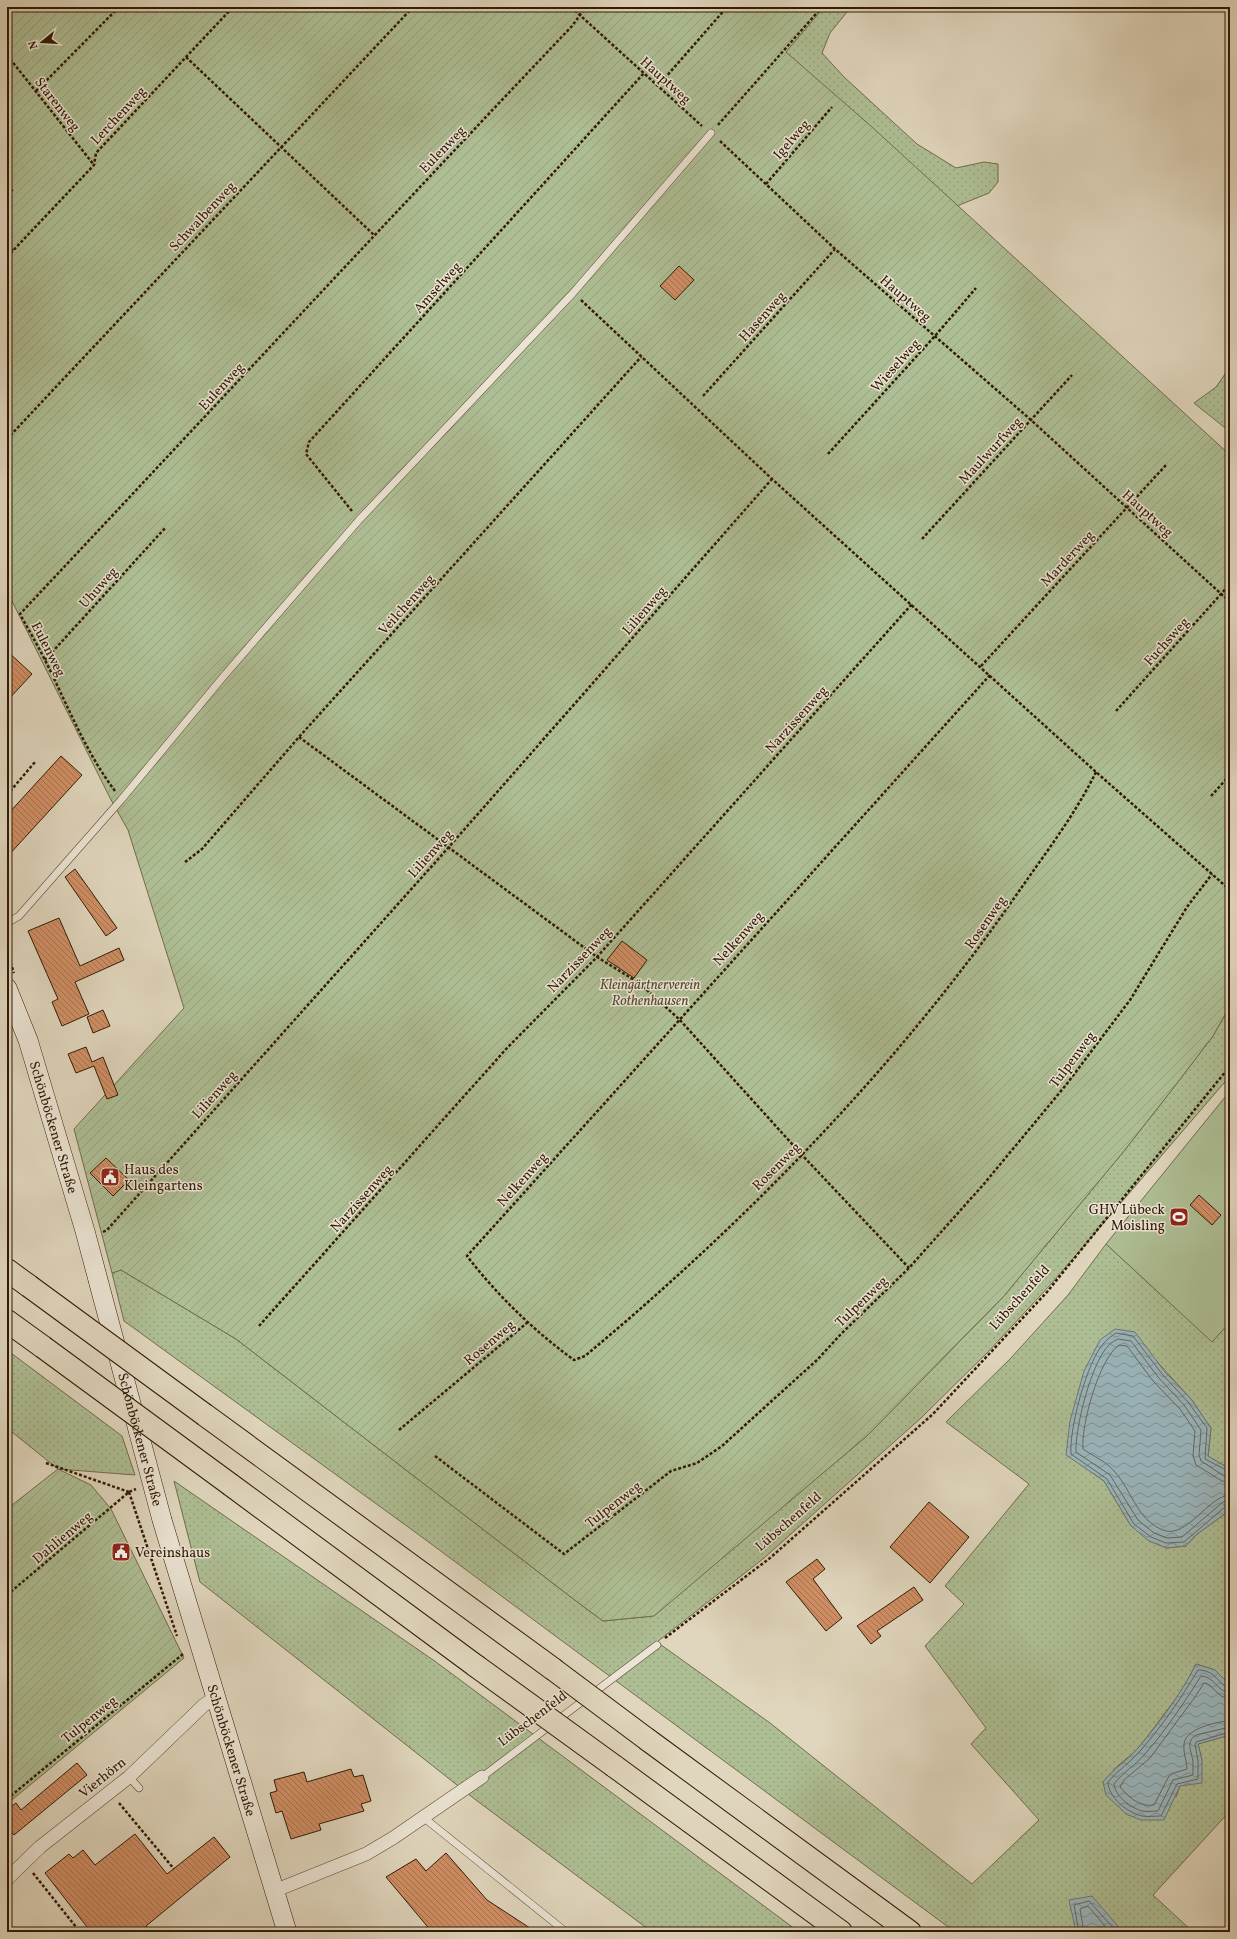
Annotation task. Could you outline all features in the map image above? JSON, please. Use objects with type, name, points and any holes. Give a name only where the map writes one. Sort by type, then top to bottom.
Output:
[{"type":"highway","points":[[7,1270],[910,1932]]},
{"type":"highway","points":[[7,1321],[841,1932]]},
{"type":"main road","name":"Schönböckener Straße","points":[[7,988],[28,1040],[85,1231],[162,1520],[287,1932]]},
{"type":"street","name":"Vierhörn","points":[[7,1879],[40,1847],[129,1777],[204,1705],[216,1697]]},
{"type":"street","name":"Lübschenfeld","points":[[274,1892],[366,1854],[482,1777]]},
{"type":"lane","points":[[7,923],[19,916],[121,800],[228,672],[359,520],[573,293],[711,133]]},
{"type":"lane","name":"Lübschenfeld","points":[[482,1777],[657,1645]]},
{"type":"lane","points":[[129,1777],[139,1788]]},
{"type":"lane","points":[[423,1817],[566,1932]]},
{"type":"path","points":[[36,91],[119,7]]},
{"type":"path","name":"Lerchenweg","points":[[7,257],[94,165],[96,152],[233,7]]},
{"type":"path","name":"Schwalbenweg","points":[[7,439],[413,7]]},
{"type":"path","name":"Hauptweg","points":[[571,7],[711,133],[835,249],[1031,420],[1230,602]]},
{"type":"path","points":[[580,15],[586,7]]},
{"type":"path","points":[[658,86],[727,7]]},
{"type":"path","points":[[711,133],[822,7]]},
{"type":"path","name":"Eulenweg","points":[[121,800],[106,780],[72,720],[45,660],[20,614],[285,333],[374,235],[572,26],[580,15]]},
{"type":"path","name":"Starenweg","points":[[7,55],[94,165]]},
{"type":"path","points":[[186,57],[280,148],[374,235]]},
{"type":"path","name":"Amselweg","points":[[359,520],[306,454],[309,442],[644,74]]},
{"type":"path","name":"Igelweg","points":[[766,184],[832,107]]},
{"type":"path","points":[[7,195],[13,189]]},
{"type":"path","points":[[7,245],[13,251]]},
{"type":"path","name":"Hasenweg","points":[[703,396],[835,249]]},
{"type":"path","name":"Wieselweg","points":[[828,454],[935,336],[976,288]]},
{"type":"path","points":[[573,293],[772,479],[1096,772],[1230,890]]},
{"type":"path","name":"Veilchenweg","points":[[185,862],[202,849],[300,737],[641,357]]},
{"type":"path","name":"Maulwurfweg","points":[[922,539],[1072,375]]},
{"type":"path","name":"Marderweg","points":[[980,666],[1167,464]]},
{"type":"path","name":"Lilienweg","points":[[98,1235],[107,1230],[448,848],[772,479]]},
{"type":"path","name":"Uhuweg","points":[[45,660],[166,527]]},
{"type":"path","name":"Fuchsweg","points":[[1116,711],[1230,584]]},
{"type":"path","name":"Narzissenweg","points":[[259,1326],[507,1048],[597,957],[912,604]]},
{"type":"path","name":"Nelkenweg","points":[[528,1322],[488,1283],[467,1256],[990,675]]},
{"type":"path","points":[[300,737],[597,957],[639,983],[679,1019],[802,1155],[909,1268]]},
{"type":"path","points":[[7,795],[35,762]]},
{"type":"path","name":"Rosenweg","points":[[399,1430],[528,1322],[574,1360],[585,1356],[651,1300],[706,1250],[802,1155],[937,1004],[986,939],[1035,868],[1089,787],[1096,772]]},
{"type":"path","points":[[1211,796],[1230,775]]},
{"type":"path","name":"Tulpenweg","points":[[435,1456],[564,1554],[671,1471],[697,1463],[722,1446],[817,1360],[840,1334],[909,1268],[983,1185],[1066,1085],[1130,1000],[1187,907],[1212,874]]},
{"type":"path","name":"Lübschenfeld","points":[[657,1645],[770,1558],[933,1414],[1047,1292],[1230,1066]]},
{"type":"path","points":[[46,1463],[129,1492],[178,1640]]},
{"type":"path","name":"Dahlienweg","points":[[7,1595],[129,1492]]},
{"type":"path","name":"Tulpenweg","points":[[7,1799],[184,1655],[181,1648]]},
{"type":"path","points":[[110,1792],[174,1869]]},
{"type":"path","points":[[25,1862],[80,1932]]},
{"type":"green space","name":"Kleingärtnerverein Rothenhausen","points":[[7,7],[824,7],[786,52],[872,127],[1230,455],[1230,1006],[1213,1036],[1171,1091],[1124,1151],[1004,1296],[868,1435],[654,1616],[603,1621],[236,1339],[121,1270],[112,1273],[74,1129],[184,1008],[128,830],[110,798],[7,591]]},
{"type":"green space","points":[[824,7],[851,7],[830,33],[822,53],[844,77],[917,144],[956,168],[984,162],[998,164],[998,182],[989,193],[957,206],[785,52]]},
{"type":"green space","points":[[1230,367],[1229,431],[1194,403],[1216,387]]},
{"type":"green space","points":[[1230,1006],[1230,1076],[1052,1283],[987,1353],[921,1418],[764,1558],[657,1642],[770,1723],[972,1884],[1039,1820],[971,1744],[986,1728],[925,1646],[964,1604],[945,1586],[1029,1484],[946,1422],[1010,1359],[1068,1295],[1106,1244],[1212,1341],[1230,1322],[1230,1469],[1208,1456],[1211,1428],[1191,1399],[1151,1355],[1090,1471],[1104,1481],[1131,1526],[1166,1548],[1186,1546],[1196,1535],[1226,1513],[1230,1507],[1230,1685],[1215,1670],[1196,1664],[1183,1689],[1138,1749],[1113,1770],[1176,1797],[1180,1786],[1202,1760],[1198,1744],[1230,1735],[1230,1811],[1153,1895],[1193,1932],[1123,1932],[1114,1923],[1074,1930],[1076,1932],[955,1932],[411,1529],[124,1321],[112,1273],[121,1270],[236,1339],[603,1621],[653,1616],[868,1435],[1004,1296],[1124,1151],[1171,1091],[1213,1036]]},
{"type":"green space","name":"GHV Lübeck Moisling","points":[[1230,1091],[1230,1322],[1212,1342],[1106,1244]]},
{"type":"green space","points":[[7,1350],[122,1436],[135,1475],[58,1469],[7,1428]]},
{"type":"green space","points":[[58,1469],[91,1485],[111,1509],[184,1658],[7,1804],[7,1509]]},
{"type":"green space","points":[[174,1481],[436,1662],[799,1932],[652,1932],[476,1800],[200,1582]]},
{"type":"water","points":[[1115,1329],[1135,1332],[1165,1372],[1191,1399],[1211,1428],[1208,1456],[1230,1469],[1230,1507],[1226,1513],[1196,1535],[1186,1546],[1166,1548],[1149,1541],[1131,1526],[1104,1481],[1066,1455],[1070,1421],[1084,1371],[1100,1340]]},
{"type":"water","points":[[1196,1664],[1215,1670],[1230,1685],[1230,1735],[1198,1744],[1202,1760],[1202,1783],[1180,1786],[1164,1820],[1141,1820],[1126,1814],[1106,1795],[1103,1782],[1134,1753],[1170,1708]]},
{"type":"water","points":[[1092,1896],[1123,1932],[1076,1932],[1069,1900]]},
{"type":"building","points":[[679,266],[694,280],[675,300],[660,286]]},
{"type":"building","points":[[7,651],[32,674],[7,701]]},
{"type":"building","points":[[61,756],[82,775],[7,857],[7,815]]},
{"type":"building","points":[[75,869],[117,928],[106,936],[65,877]]},
{"type":"building","points":[[59,918],[80,966],[119,948],[124,960],[75,982],[89,1014],[62,1026],[52,1002],[58,999],[28,931]]},
{"type":"building","points":[[622,941],[647,960],[634,978],[607,960]]},
{"type":"building","points":[[103,1010],[110,1026],[93,1033],[87,1017]]},
{"type":"building","points":[[86,1047],[92,1062],[103,1057],[118,1095],[107,1099],[94,1066],[76,1073],[68,1054]]},
{"type":"building","name":"Haus des Kleingartens","points":[[106,1158],[129,1180],[113,1196],[90,1173]]},
{"type":"building","points":[[1199,1195],[1221,1215],[1212,1225],[1190,1205]]},
{"type":"building","points":[[929,1502],[969,1537],[930,1583],[890,1547]]},
{"type":"building","points":[[817,1559],[825,1569],[813,1579],[842,1618],[826,1631],[786,1582]]},
{"type":"building","points":[[914,1587],[923,1600],[877,1631],[881,1636],[871,1644],[857,1626]]},
{"type":"building","points":[[77,1763],[87,1775],[14,1835],[7,1827],[7,1810],[16,1803],[21,1810]]},
{"type":"building","points":[[351,1769],[354,1777],[363,1775],[371,1801],[361,1804],[364,1811],[319,1824],[321,1830],[291,1839],[282,1811],[276,1813],[270,1793],[277,1791],[274,1780],[304,1772],[307,1782]]},
{"type":"building","points":[[135,1834],[167,1874],[214,1837],[230,1857],[146,1926],[151,1932],[91,1932],[45,1873],[69,1854],[73,1858],[83,1850],[95,1865]]},
{"type":"building","points":[[446,1853],[487,1900],[536,1932],[432,1932],[386,1877],[416,1859],[426,1871]]},
{"type":"place","name":"Haus des Kleingartens","points":[[110,1177]]},
{"type":"place","name":"GHV Lübeck Moisling","points":[[1179,1217]]},
{"type":"place","name":"Vereinshaus","points":[[121,1552]]}]
